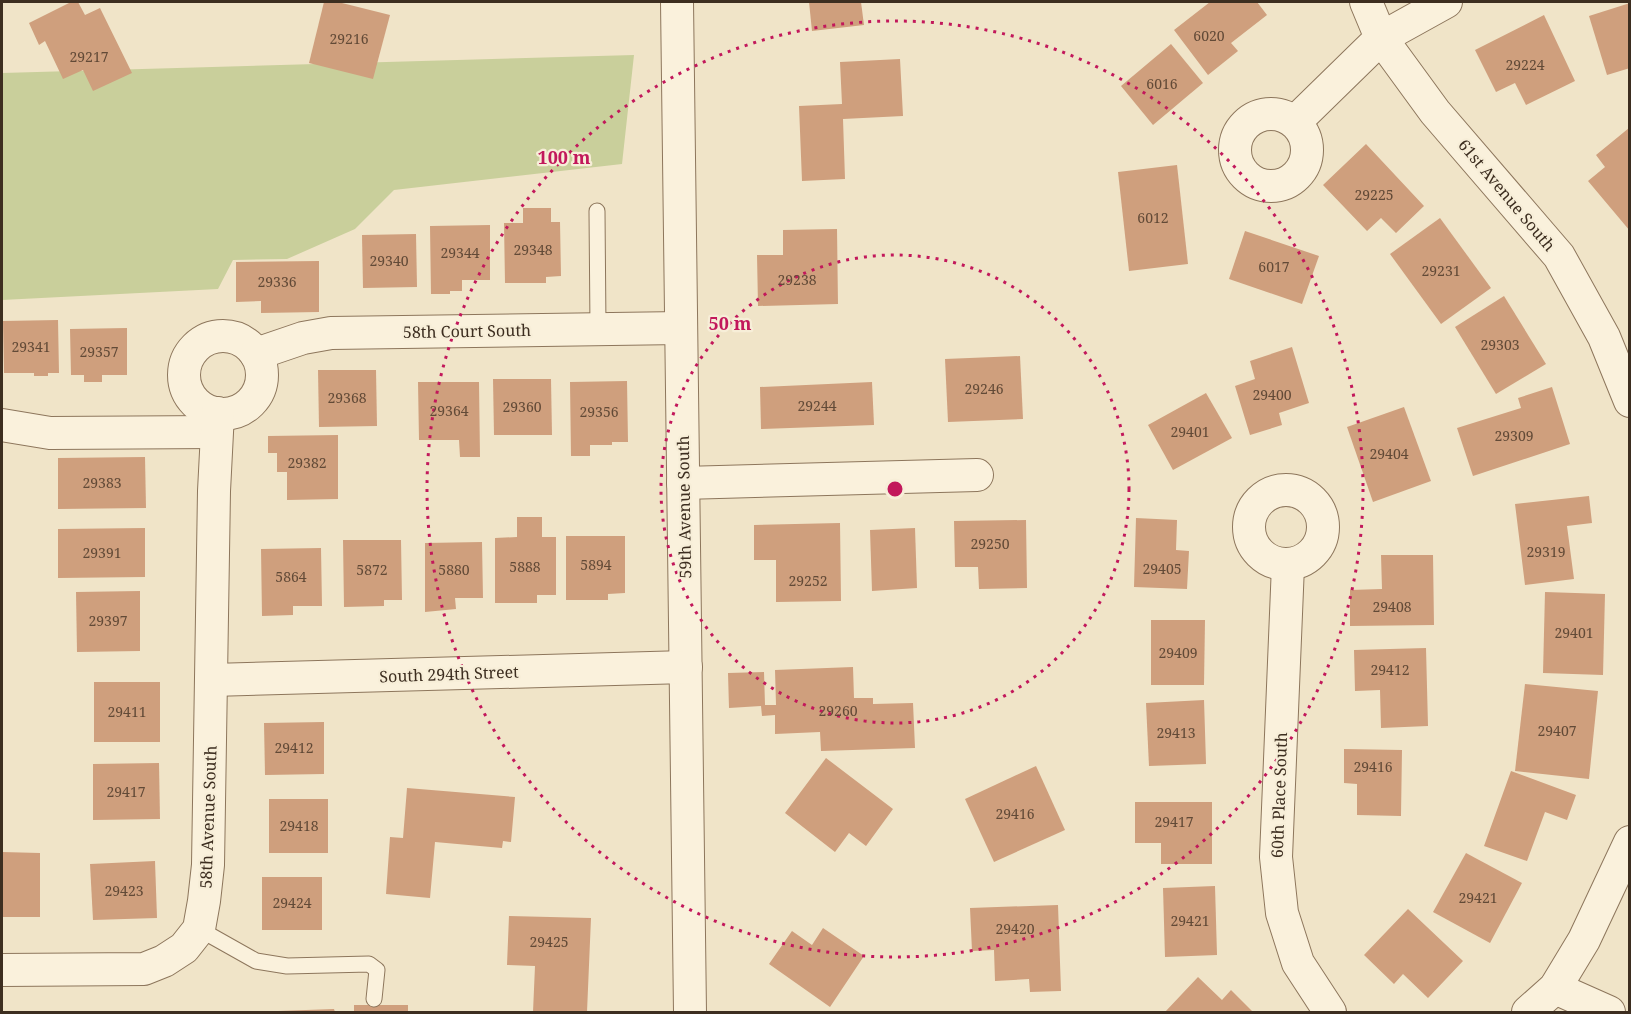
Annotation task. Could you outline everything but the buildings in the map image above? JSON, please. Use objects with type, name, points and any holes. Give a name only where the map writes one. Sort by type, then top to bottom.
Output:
[{"type":"street","name":"59th Avenue South","points":[[677,2],[690,1012]]},
{"type":"street","name":"61st Avenue South","points":[[1366,2],[1381,38],[1435,112],[1558,256],[1604,337],[1629,401]]},
{"type":"street","points":[[1295,122],[1381,38],[1446,2]]},
{"type":"street","name":"58th Court South","points":[[256,354],[303,338],[331,333],[681,328]]},
{"type":"street","points":[[2,425],[50,434],[217,423],[253,400],[259,390],[262,378],[261,365],[256,354],[238,339],[226,336],[214,337],[202,342],[192,352],[186,364],[184,377],[187,390],[217,423],[212,680]]},
{"type":"street","points":[[683,483],[977,475]]},
{"type":"street","name":"60th Place South","points":[[1288,565],[1276,857],[1282,913],[1298,963],[1330,1012]]},
{"type":"street","name":"South 294th Street","points":[[212,680],[686,668]]},
{"type":"street","name":"58th Avenue South","points":[[191,939],[208,865],[212,680]]},
{"type":"street","points":[[1528,1012],[1555,988],[1584,940],[1629,842]]},
{"type":"street","points":[[2,970],[144,969],[164,961],[191,939]]},
{"type":"street","points":[[1555,988],[1609,1012]]},
{"type":"lane","points":[[597,211],[598,328]]},
{"type":"lane","points":[[191,939],[256,961],[287,966],[369,964],[377,970],[374,999]]},
{"type":"green space","points":[[634,55],[622,164],[394,190],[355,229],[287,259],[233,260],[218,289],[2,300],[2,73]]}]
